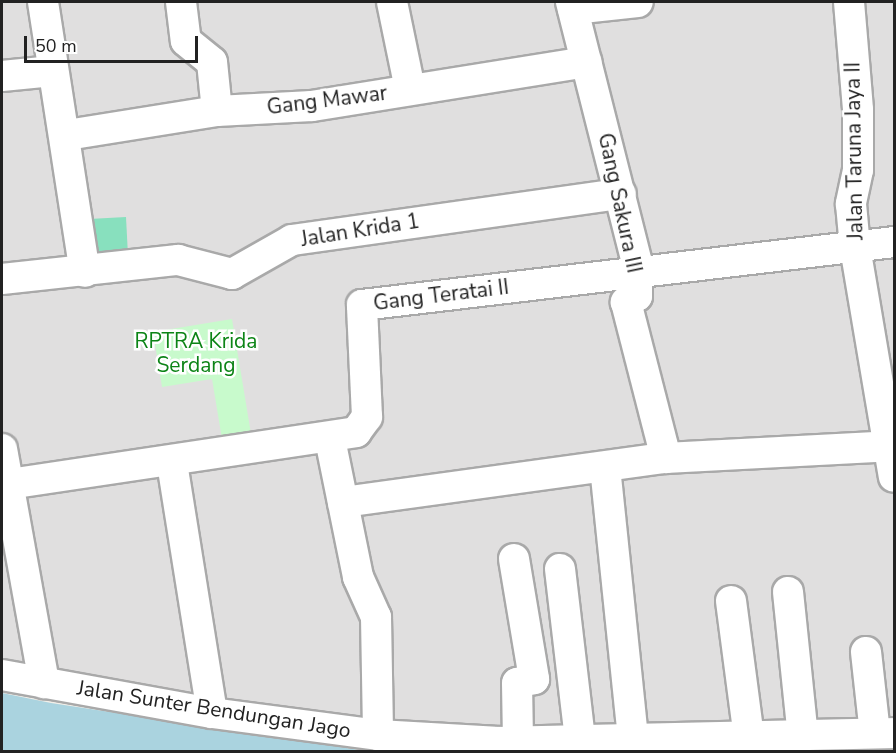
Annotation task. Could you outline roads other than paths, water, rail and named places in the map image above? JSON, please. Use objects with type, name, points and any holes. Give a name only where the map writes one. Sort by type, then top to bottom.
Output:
[{"type":"street","points":[[43,2],[53,71],[67,135],[86,272]]},
{"type":"street","points":[[180,2],[186,41],[212,62],[217,111]]},
{"type":"street","points":[[392,2],[410,89]]},
{"type":"street","points":[[572,5],[638,2]]},
{"type":"street","name":"Jalan Taruna Jaya II","points":[[849,2],[858,111],[858,170],[851,204],[855,247],[893,447],[894,477]]},
{"type":"street","name":"Gang Sakura III","points":[[572,5],[621,194],[638,270],[637,296],[626,302],[666,458]]},
{"type":"street","name":"Gang Mawar","points":[[67,135],[217,111],[312,106],[587,63]]},
{"type":"street","points":[[2,76],[53,71]]},
{"type":"street","name":"Jalan Krida 1","points":[[2,279],[86,272],[178,260],[232,274],[292,240],[621,194]]},
{"type":"street","name":"Gang Teratai II","points":[[9,484],[172,463],[330,439],[356,432],[367,417],[362,305],[638,270],[894,242]]},
{"type":"street","points":[[330,439],[358,577],[376,617],[378,735]]},
{"type":"street","points":[[343,502],[666,458],[893,447]]},
{"type":"street","points":[[2,449],[44,683]]},
{"type":"street","points":[[172,463],[212,713]]},
{"type":"street","points":[[605,466],[633,739]]},
{"type":"street","points":[[514,559],[534,679],[517,683],[518,741]]},
{"type":"street","points":[[560,568],[580,740]]},
{"type":"street","points":[[788,592],[803,736]]},
{"type":"street","points":[[731,601],[749,737]]},
{"type":"street","points":[[866,652],[885,733]]},
{"type":"street","name":"Jalan Sunter Bendungan Jago","points":[[2,675],[212,713],[378,735],[518,741],[885,733]]},
{"type":"water","points":[[2,693],[51,703],[366,751],[2,751]]},
{"type":"water","points":[[894,749],[894,752],[768,752]]},
{"type":"park label","name":"RPTRA Krida Serdang","points":[[196,353]]}]
